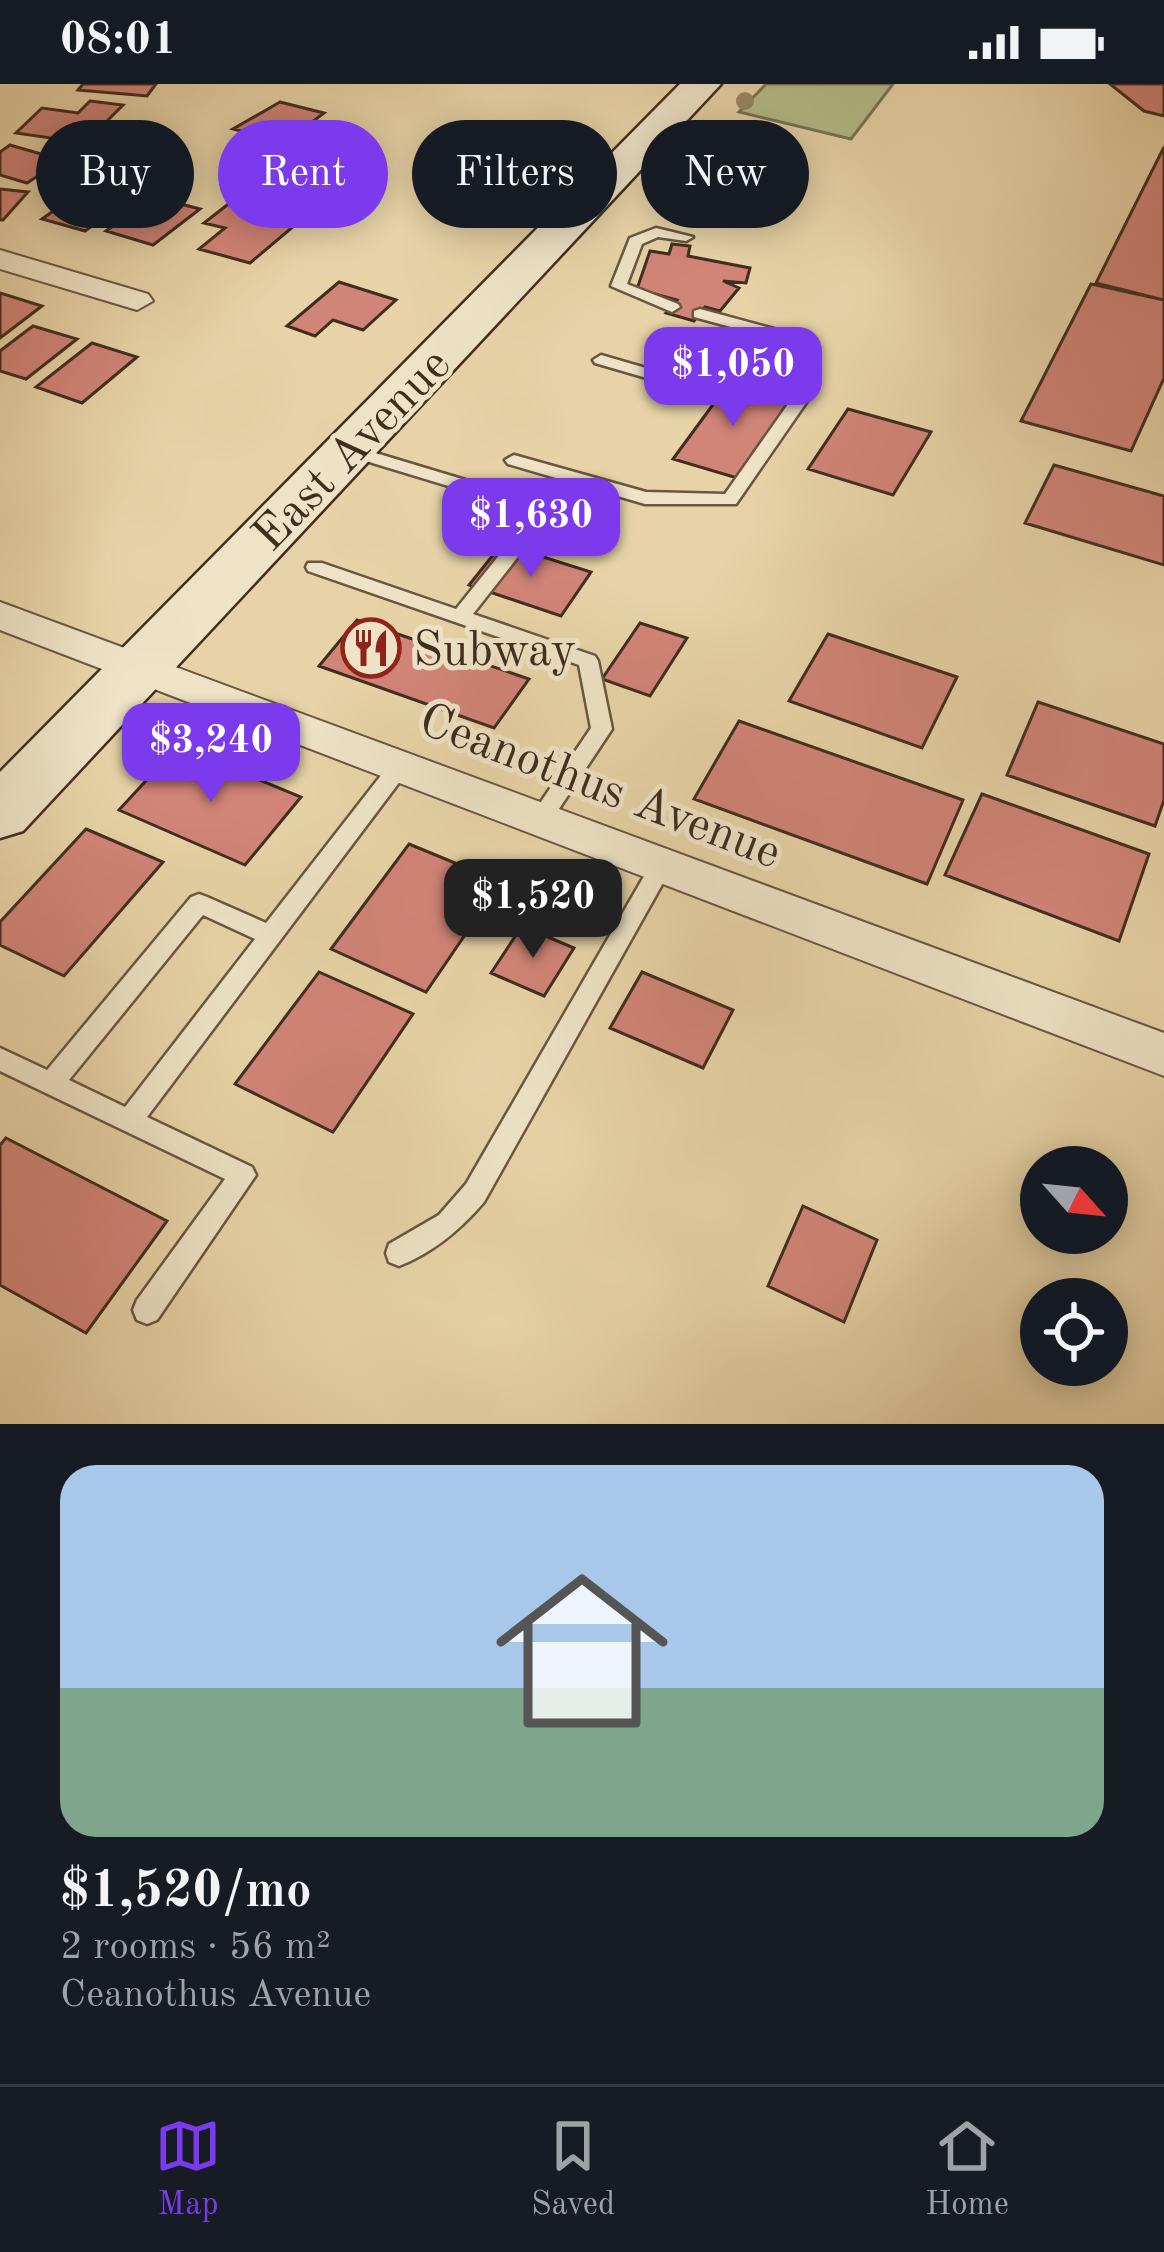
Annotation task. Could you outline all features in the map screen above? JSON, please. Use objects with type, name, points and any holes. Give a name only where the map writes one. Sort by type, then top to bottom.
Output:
[{"type":"main road","name":"East Avenue","points":[[0,813],[691,86]]},
{"type":"street","points":[[0,260],[136,302]]},
{"type":"street","name":"Ceanothus Avenue","points":[[0,615],[1164,1055]]},
{"type":"lane","points":[[672,307],[619,286],[635,242],[656,232],[686,237]]},
{"type":"lane","points":[[700,314],[768,332]]},
{"type":"lane","points":[[601,360],[656,376]]},
{"type":"lane","points":[[514,460],[645,498],[730,500],[811,384]]},
{"type":"lane","points":[[349,450],[546,510],[460,617]]},
{"type":"lane","points":[[315,567],[588,661],[602,729],[541,818]]},
{"type":"lane","points":[[129,1121],[400,766]]},
{"type":"lane","points":[[399,1253],[448,1224],[475,1193],[662,865]]},
{"type":"lane","points":[[50,1083],[199,903],[271,936]]},
{"type":"lane","points":[[0,1059],[243,1175],[147,1310]]},
{"type":"green space","points":[[766,84],[893,84],[851,139],[809,129],[809,120],[772,120],[739,112]]},
{"type":"building","points":[[83,84],[156,84],[147,96],[78,90]]},
{"type":"building","points":[[1110,84],[1164,84],[1164,116],[1144,111]]},
{"type":"building","points":[[90,101],[123,105],[108,120],[36,120],[36,136],[16,133],[42,108],[78,113]]},
{"type":"building","points":[[280,102],[324,113],[315,120],[249,120]]},
{"type":"building","points":[[10,145],[36,152],[36,177],[27,183],[0,175],[0,152]]},
{"type":"building","points":[[1164,147],[1164,300],[1096,283]]},
{"type":"building","points":[[0,189],[28,192],[3,220],[0,220]]},
{"type":"building","points":[[218,212],[218,226],[204,223]]},
{"type":"building","points":[[110,228],[175,228],[153,245],[106,231]]},
{"type":"building","points":[[225,228],[292,228],[250,263],[199,249]]},
{"type":"building","points":[[672,244],[690,246],[688,256],[750,268],[746,283],[723,281],[739,288],[720,311],[705,307],[694,321],[666,313],[677,300],[637,289],[650,251],[669,254]]},
{"type":"building","points":[[339,282],[396,300],[363,330],[333,320],[315,336],[287,326]]},
{"type":"building","points":[[1091,284],[1164,300],[1164,378],[1131,451],[1021,421]]},
{"type":"building","points":[[0,293],[42,306],[0,338]]},
{"type":"building","points":[[33,326],[77,339],[26,379],[0,371],[0,351]]},
{"type":"building","points":[[92,343],[137,357],[82,403],[36,387]]},
{"type":"building","points":[[731,380],[792,397],[737,478],[673,459]]},
{"type":"building","points":[[848,409],[931,432],[893,495],[808,469]]},
{"type":"building","points":[[1054,465],[1164,496],[1164,565],[1025,523]]},
{"type":"building","points":[[502,544],[591,572],[561,616],[469,585]]},
{"type":"building","points":[[357,620],[529,679],[494,728],[319,666]]},
{"type":"building","points":[[640,623],[687,638],[650,696],[602,679]]},
{"type":"building","points":[[828,634],[957,677],[922,748],[789,701]]},
{"type":"building","points":[[1038,702],[1164,744],[1164,800],[1155,826],[1007,775]]},
{"type":"building","points":[[739,721],[963,800],[927,884],[694,799]]},
{"type":"building","points":[[178,746],[301,797],[245,865],[119,810]]},
{"type":"building","points":[[982,794],[1149,854],[1119,941],[945,875]]},
{"type":"building","points":[[86,829],[163,862],[64,976],[0,945],[0,922]]},
{"type":"building","points":[[409,844],[501,882],[426,992],[331,949]]},
{"type":"building","points":[[522,926],[574,948],[544,996],[491,973]]},
{"type":"building","points":[[319,972],[413,1014],[333,1132],[235,1084]]},
{"type":"building","points":[[642,972],[733,1010],[703,1068],[610,1028]]},
{"type":"building","points":[[6,1138],[167,1221],[86,1333],[0,1285],[0,1145]]},
{"type":"building","points":[[803,1206],[877,1240],[844,1322],[768,1286]]},
{"type":"place","name":"Subway","points":[[371,648]]}]
